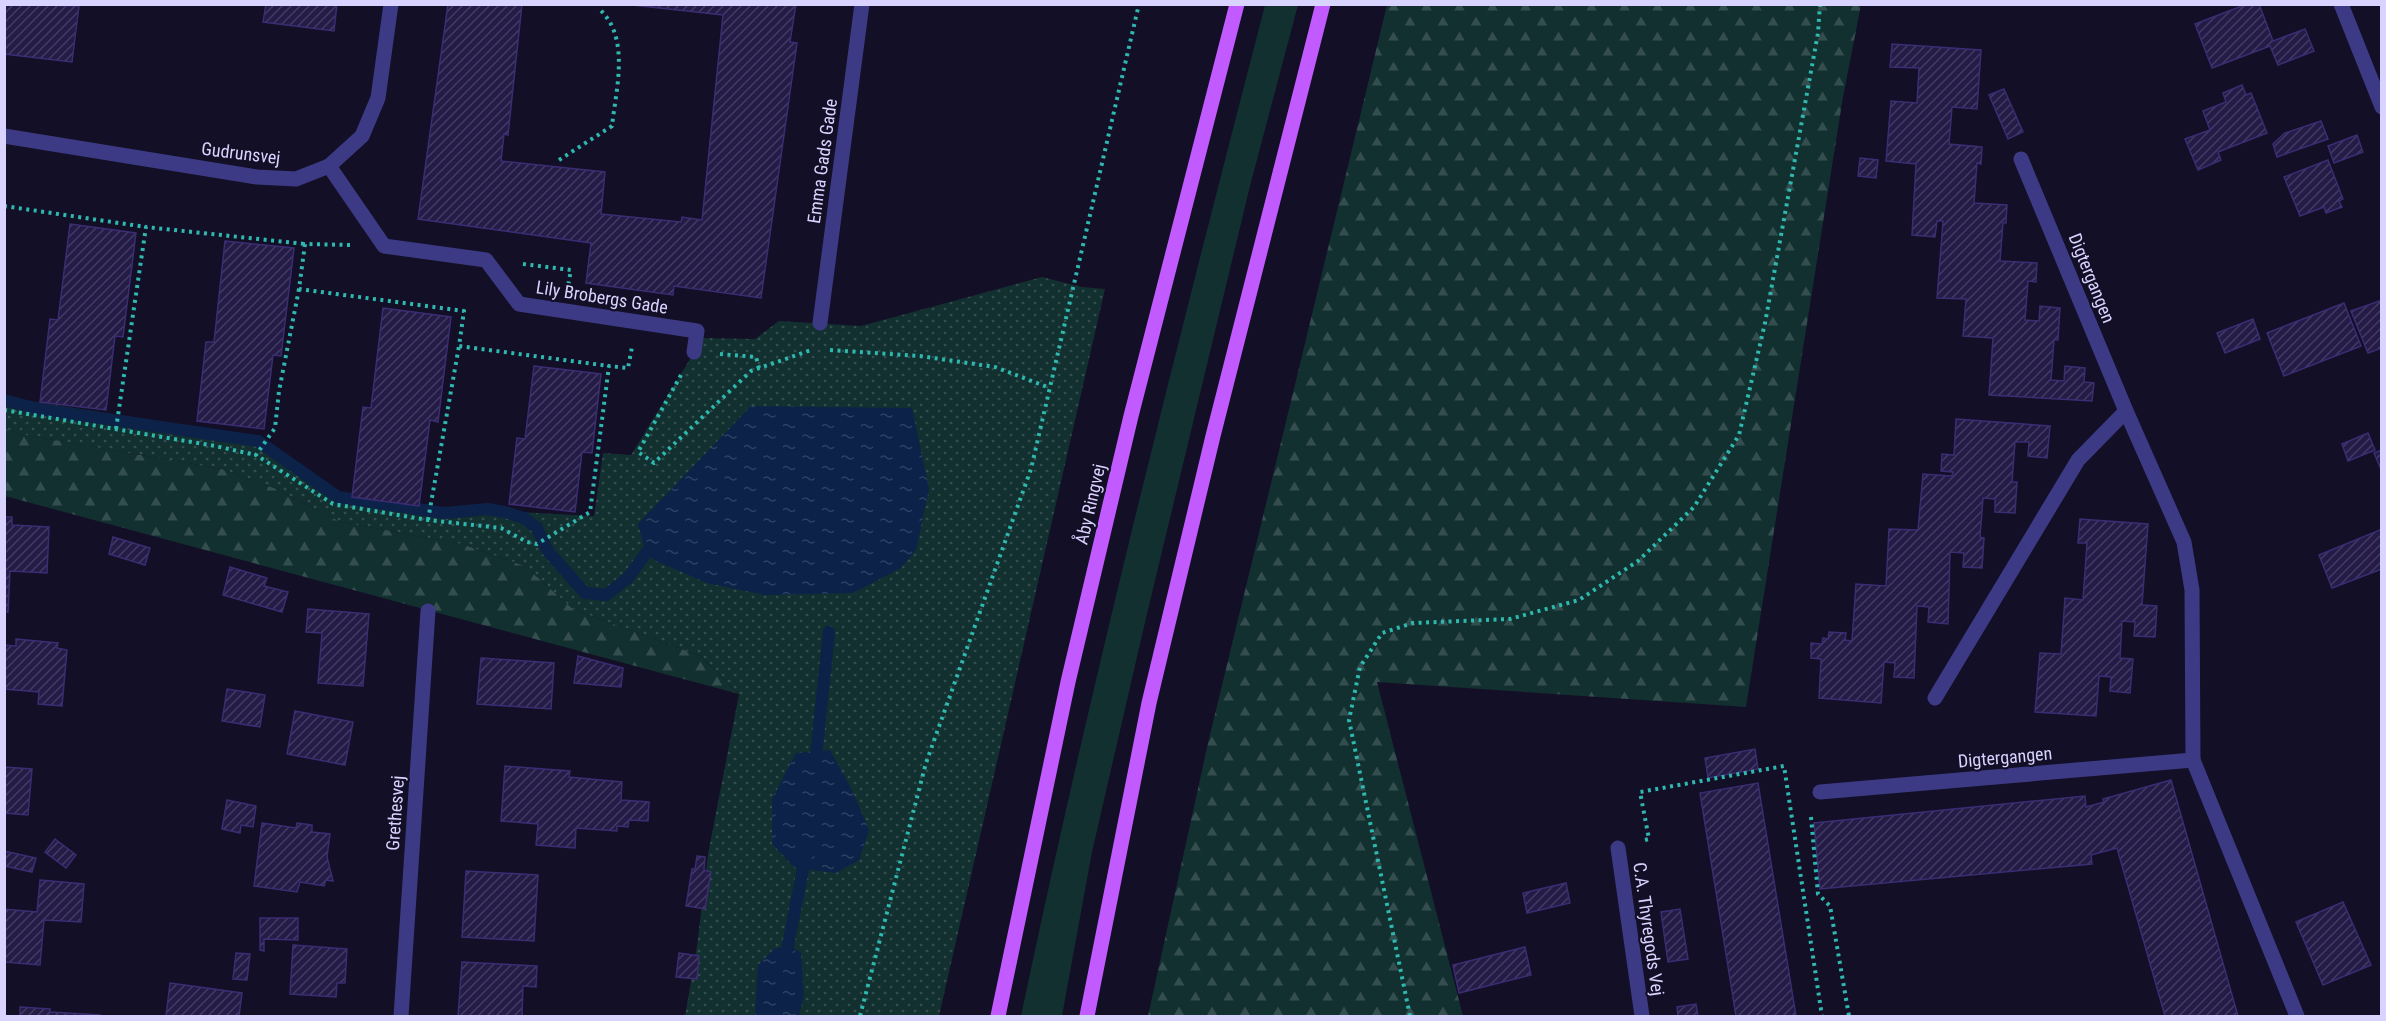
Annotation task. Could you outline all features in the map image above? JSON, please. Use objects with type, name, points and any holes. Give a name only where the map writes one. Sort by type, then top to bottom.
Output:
[{"type":"main road","name":"Åby Ringvej","points":[[998,1017],[1070,671],[1131,416],[1237,4]]},
{"type":"main road","points":[[1087,1017],[1149,703],[1219,414],[1323,4]]},
{"type":"street","name":"Gudrunsvej","points":[[4,136],[257,177],[296,179],[329,166],[362,136],[378,98],[391,4]]},
{"type":"street","name":"Emma Gads Gade","points":[[820,323],[862,4]]},
{"type":"street","points":[[2341,4],[2382,107]]},
{"type":"street","name":"Digtergangen","points":[[2021,159],[2126,411],[2184,542],[2192,590],[2193,760],[2297,1017]]},
{"type":"street","points":[[329,166],[384,246],[486,260]]},
{"type":"street","name":"Lily Brobergs Gade","points":[[486,260],[519,304],[697,331],[694,352]]},
{"type":"street","points":[[1935,698],[2078,460],[2126,411]]},
{"type":"street","name":"Grethesvej","points":[[400,1017],[428,611]]},
{"type":"street","name":"Digtergangen","points":[[1820,792],[2193,760]]},
{"type":"street","name":"C.A. Thyregods Vej","points":[[1618,848],[1642,1017]]},
{"type":"path","points":[[860,1017],[926,763],[1031,469],[1138,4]]},
{"type":"path","points":[[1410,1017],[1349,720],[1360,667],[1382,633],[1413,623],[1510,619],[1579,600],[1638,561],[1694,507],[1739,435],[1765,323],[1818,33],[1820,4]]},
{"type":"path","points":[[559,160],[612,126],[620,54],[609,17],[598,8]]},
{"type":"path","points":[[4,206],[146,227],[305,244],[384,246]]},
{"type":"path","points":[[116,428],[146,227]]},
{"type":"path","points":[[257,454],[275,428],[279,391],[299,290],[305,244]]},
{"type":"path","points":[[486,260],[571,270],[565,311]]},
{"type":"path","points":[[299,290],[464,311],[428,519]]},
{"type":"path","points":[[459,346],[628,368],[636,322]]},
{"type":"path","points":[[759,368],[756,357],[694,352],[638,452],[654,463],[752,371],[816,349]]},
{"type":"path","points":[[828,350],[920,356],[995,367],[1050,388]]},
{"type":"path","points":[[4,410],[257,454],[333,504],[501,528],[527,542],[537,544],[590,512],[609,366]]},
{"type":"path","points":[[1618,848],[1649,839],[1640,792],[1784,766],[1822,1017]]},
{"type":"path","points":[[1820,792],[1810,806],[1818,894],[1830,906],[1849,1017]]},
{"type":"green space","points":[[1265,5],[1298,5],[1250,186],[1146,618],[1092,852],[1062,1016],[1021,1016],[1106,636]]},
{"type":"green space","points":[[1387,5],[1861,5],[1843,97],[1746,707],[1377,682],[1463,1016],[1148,1016],[1208,743]]},
{"type":"green space","points":[[1042,277],[1082,287],[1105,289],[939,1016],[685,1016],[697,946],[708,854],[739,694],[701,656],[573,609],[525,566],[462,544],[341,522],[274,488],[222,469],[19,434],[5,428],[4,397],[260,437],[343,497],[419,507],[594,516],[603,453],[631,455],[703,338],[755,339],[779,321],[861,326]]},
{"type":"green space","points":[[4,428],[19,434],[222,469],[274,488],[341,522],[462,544],[525,566],[573,609],[701,656],[739,694],[5,496]]},
{"type":"water","points":[[751,406],[912,408],[929,489],[916,550],[901,568],[853,593],[765,595],[707,583],[656,561],[646,553],[638,524]]},
{"type":"water","points":[[830,750],[852,790],[869,830],[859,860],[836,873],[795,868],[772,844],[772,799],[796,753]]},
{"type":"water","points":[[789,945],[801,953],[804,995],[799,1016],[755,1016],[758,965],[774,949]]},
{"type":"building","points":[[4,4],[79,6],[72,62],[4,54]]},
{"type":"building","points":[[266,4],[337,4],[334,31],[263,22]]},
{"type":"building","points":[[448,4],[522,4],[508,135],[504,134],[501,161],[605,172],[601,214],[681,222],[682,217],[702,220],[723,15],[623,4],[796,4],[790,42],[797,43],[761,298],[674,286],[673,295],[586,283],[591,243],[418,219]]},
{"type":"building","points":[[2247,4],[2259,4],[2273,41],[2305,29],[2314,51],[2278,65],[2270,46],[2212,68],[2195,24]]},
{"type":"building","points":[[1892,44],[1981,50],[1977,109],[1952,107],[1949,144],[1982,147],[1981,164],[1977,163],[1974,203],[2007,205],[2000,261],[2037,263],[2036,282],[2028,281],[2025,320],[2039,321],[2040,306],[2060,308],[2058,340],[2054,340],[2051,380],[2064,381],[2065,366],[2085,368],[2084,382],[2094,383],[2092,401],[1989,395],[1993,338],[1963,336],[1966,299],[1937,298],[1943,221],[1937,221],[1935,237],[1912,235],[1916,164],[1886,161],[1891,101],[1917,103],[1919,68],[1890,67]]},
{"type":"building","points":[[2242,85],[2246,95],[2251,93],[2267,133],[2218,152],[2221,160],[2198,170],[2185,139],[2210,130],[2203,111],[2226,102],[2223,93]]},
{"type":"building","points":[[2004,89],[2023,132],[2008,139],[1989,95]]},
{"type":"building","points":[[2321,121],[2328,139],[2277,157],[2273,144],[2285,133]]},
{"type":"building","points":[[2357,135],[2363,152],[2334,163],[2328,146]]},
{"type":"building","points":[[1860,158],[1878,160],[1876,178],[1858,176]]},
{"type":"building","points":[[2328,160],[2343,199],[2339,201],[2342,207],[2326,213],[2324,207],[2300,216],[2284,177]]},
{"type":"building","points":[[70,224],[136,233],[123,337],[115,336],[106,410],[40,402],[50,319],[58,320]]},
{"type":"building","points":[[225,241],[294,248],[281,356],[273,355],[264,429],[197,421],[206,342],[214,342]]},
{"type":"building","points":[[2382,300],[2382,348],[2368,353],[2351,311]]},
{"type":"building","points":[[2344,303],[2361,346],[2284,376],[2267,333]]},
{"type":"building","points":[[383,308],[451,317],[438,422],[430,420],[419,506],[352,497],[363,407],[371,408]]},
{"type":"building","points":[[2253,319],[2260,339],[2225,353],[2217,333]]},
{"type":"building","points":[[534,366],[601,374],[592,453],[582,452],[575,512],[509,504],[517,438],[525,439]]},
{"type":"building","points":[[1956,419],[2050,426],[2047,458],[2028,456],[2029,442],[2015,442],[2012,482],[2017,482],[2015,513],[1995,512],[1995,499],[1983,498],[1980,537],[1984,538],[1982,568],[1963,567],[1964,553],[1950,552],[1948,624],[1928,622],[1929,607],[1917,606],[1914,678],[1894,677],[1895,663],[1884,662],[1881,703],[1819,698],[1821,659],[1811,658],[1811,643],[1822,644],[1823,638],[1828,639],[1829,632],[1846,633],[1845,640],[1852,641],[1856,584],[1886,586],[1889,529],[1918,530],[1923,474],[1952,476],[1953,472],[1941,471],[1942,454],[1954,455]]},
{"type":"building","points":[[2368,433],[2375,450],[2348,461],[2342,444]]},
{"type":"building","points":[[2382,450],[2382,472],[2374,453]]},
{"type":"building","points":[[4,517],[12,517],[12,525],[49,527],[47,573],[10,571],[8,612],[4,612]]},
{"type":"building","points":[[2080,519],[2148,524],[2142,605],[2157,606],[2155,637],[2134,636],[2135,622],[2122,621],[2120,658],[2133,659],[2130,693],[2110,691],[2111,677],[2099,676],[2096,716],[2035,712],[2040,653],[2061,654],[2065,598],[2083,600],[2087,543],[2078,543]]},
{"type":"building","points":[[2382,529],[2382,569],[2332,588],[2319,555]]},
{"type":"building","points":[[113,537],[150,548],[145,565],[109,554]]},
{"type":"building","points":[[230,567],[267,578],[264,586],[288,592],[282,612],[223,595]]},
{"type":"building","points":[[308,609],[369,614],[363,686],[318,683],[322,633],[306,632]]},
{"type":"building","points":[[16,639],[58,643],[57,648],[67,650],[62,706],[38,704],[39,692],[4,689],[4,645],[16,646]]},
{"type":"building","points":[[578,656],[623,668],[621,687],[574,683]]},
{"type":"building","points":[[481,658],[554,663],[551,709],[477,704]]},
{"type":"building","points":[[227,689],[265,695],[260,727],[222,721]]},
{"type":"building","points":[[295,711],[353,722],[345,765],[287,754]]},
{"type":"building","points":[[1755,749],[1758,769],[1708,778],[1705,758]]},
{"type":"building","points":[[505,766],[570,771],[569,777],[622,782],[621,800],[649,802],[648,821],[629,820],[628,827],[617,826],[617,831],[576,828],[575,848],[536,845],[538,824],[501,821]]},
{"type":"building","points":[[4,767],[32,769],[28,815],[4,813]]},
{"type":"building","points":[[2171,780],[2238,1016],[2165,1016],[2117,848],[2091,855],[2092,864],[1820,889],[1814,823],[2085,796],[2086,807],[2104,802],[2103,799]]},
{"type":"building","points":[[1758,783],[1796,1016],[1736,1016],[1700,793]]},
{"type":"building","points":[[227,800],[256,806],[253,827],[241,825],[240,833],[222,829]]},
{"type":"building","points":[[262,823],[296,828],[297,823],[312,825],[312,832],[330,834],[327,857],[333,881],[326,880],[324,886],[300,882],[297,892],[254,886]]},
{"type":"building","points":[[55,839],[76,855],[66,868],[45,852]]},
{"type":"building","points":[[4,851],[36,858],[32,872],[4,866]]},
{"type":"building","points":[[697,856],[705,857],[704,870],[711,872],[705,909],[686,906],[692,869],[695,869]]},
{"type":"building","points":[[466,871],[538,875],[534,941],[462,937]]},
{"type":"building","points":[[40,880],[84,884],[81,922],[44,920],[40,965],[4,962],[4,909],[37,912]]},
{"type":"building","points":[[1566,883],[1570,903],[1527,913],[1523,893]]},
{"type":"building","points":[[2343,902],[2371,965],[2323,985],[2296,922]]},
{"type":"building","points":[[1680,909],[1688,959],[1668,962],[1661,912]]},
{"type":"building","points":[[260,918],[298,918],[298,940],[264,939],[264,951],[260,950]]},
{"type":"building","points":[[293,945],[347,949],[345,983],[337,983],[336,997],[290,994]]},
{"type":"building","points":[[1525,947],[1531,975],[1459,993],[1453,965]]},
{"type":"building","points":[[236,953],[250,954],[247,980],[233,979]]},
{"type":"building","points":[[679,953],[699,956],[697,979],[676,977]]},
{"type":"building","points":[[462,962],[537,966],[536,987],[523,986],[522,1016],[458,1016]]},
{"type":"building","points":[[170,983],[242,993],[239,1016],[166,1016]]},
{"type":"building","points":[[1696,1004],[1698,1016],[1678,1016],[1677,1007]]},
{"type":"building","points":[[20,1007],[50,1009],[50,1012],[100,1016],[20,1016]]},
{"type":"waterway","points":[[4,400],[38,409],[258,441],[338,497],[444,513],[488,509],[524,518],[537,528],[547,550],[585,593],[606,595],[628,578],[646,553]]},
{"type":"waterway","points":[[815,765],[829,632]]},
{"type":"waterway","points":[[785,960],[806,854]]}]
